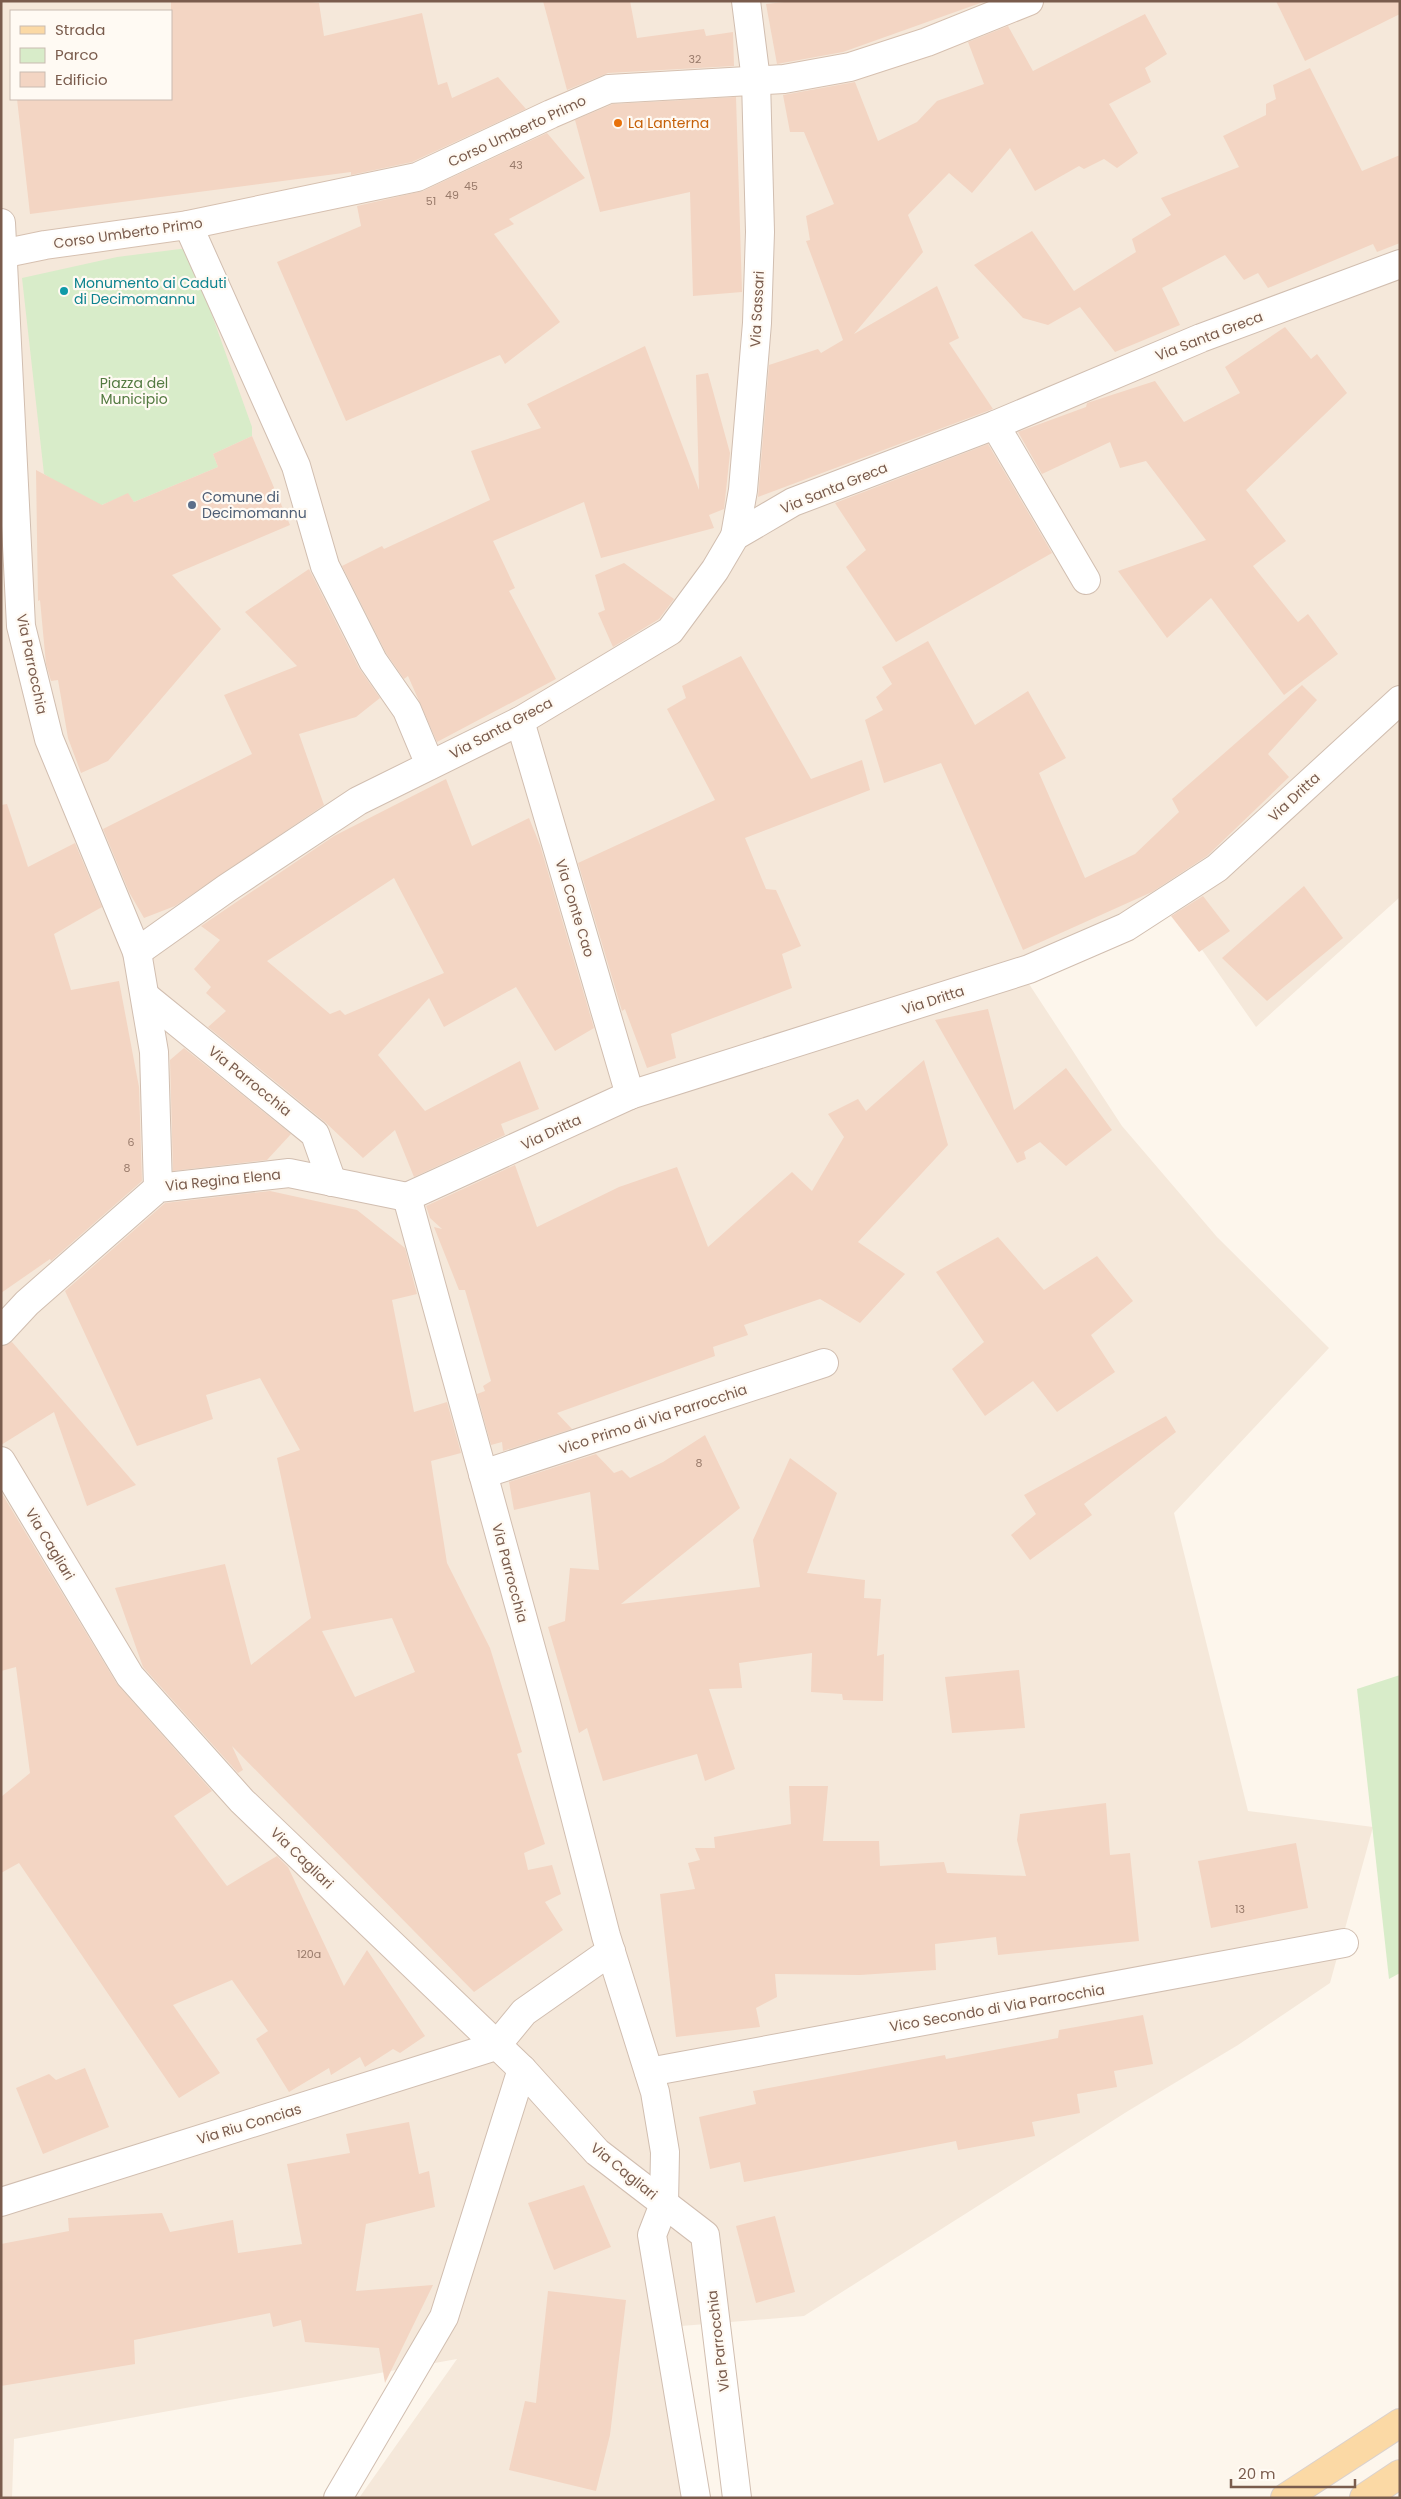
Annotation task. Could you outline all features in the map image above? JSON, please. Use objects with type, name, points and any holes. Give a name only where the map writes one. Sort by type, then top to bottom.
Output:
[{"type":"main road","points":[[1285,2498],[1400,2422]]},
{"type":"main road","points":[[1364,2498],[1400,2474]]},
{"type":"street","name":"Via Sassari","points":[[735,536],[743,490],[757,323],[760,232],[756,80],[746,1]]},
{"type":"street","name":"Corso Umberto Primo","points":[[3,253],[45,245],[188,225],[418,177],[551,114],[609,89],[784,79],[850,67],[927,42],[1029,1]]},
{"type":"street","name":"Via Parrocchia","points":[[1,223],[21,626],[49,738],[137,952],[154,1052],[158,1188]]},
{"type":"street","points":[[188,225],[296,466],[325,566],[373,661],[407,710],[430,765]]},
{"type":"street","name":"Via Santa Greca","points":[[137,952],[227,888],[358,801],[520,720],[670,631],[715,570],[735,536],[794,502],[995,425],[1201,338],[1400,264]]},
{"type":"street","points":[[995,425],[1086,580]]},
{"type":"street","name":"Via Dritta","points":[[407,1197],[630,1095],[1029,969],[1126,927],[1217,868],[1400,700]]},
{"type":"street","name":"Via Conte Cao","points":[[520,720],[630,1095]]},
{"type":"street","name":"Via Parrocchia","points":[[145,996],[315,1134],[332,1182]]},
{"type":"street","name":"Via Regina Elena","points":[[1,1330],[27,1303],[158,1188],[289,1173],[407,1197]]},
{"type":"street","name":"Via Parrocchia","points":[[407,1197],[610,1951],[655,2092],[665,2152],[664,2204],[652,2235],[696,2498]]},
{"type":"street","name":"Vico Primo di Via Parrocchia","points":[[483,1474],[824,1363]]},
{"type":"street","name":"Via Cagliari","points":[[1,1461],[130,1676],[242,1801],[522,2069],[597,2152],[664,2204]]},
{"type":"street","name":"Vico Secondo di Via Parrocchia","points":[[649,2072],[1344,1944]]},
{"type":"street","points":[[496,2046],[524,2012],[610,1951]]},
{"type":"street","name":"Via Riu Concias","points":[[1,2202],[496,2046]]},
{"type":"street","points":[[338,2498],[444,2317],[522,2069]]},
{"type":"street","name":"Via Parrocchia","points":[[664,2204],[705,2235],[737,2498]]},
{"type":"shaded area","points":[[1,1],[1400,1],[1400,897],[1256,1027],[1170,904],[1029,984],[1122,1126],[1217,1237],[1329,1348],[1174,1513],[1248,1811],[1373,1827],[1330,1983],[1238,2045],[1128,2111],[804,2316],[669,2327],[683,2498],[359,2498],[457,2359],[14,2439],[12,2498],[1,2498]]},
{"type":"green space","name":"Piazza del Municipio","points":[[188,248],[252,427],[252,436],[213,454],[218,467],[134,502],[128,494],[97,507],[44,474],[22,278],[117,257]]},
{"type":"green space","points":[[1400,1675],[1400,1973],[1389,1979],[1357,1689]]},
{"type":"building","points":[[171,1],[303,1],[319,3],[324,36],[422,13],[438,85],[447,82],[452,98],[498,77],[526,109],[412,162],[351,175],[351,172],[30,214],[17,100],[172,100]]},
{"type":"building","points":[[543,1],[630,1],[637,38],[704,29],[706,36],[733,32],[734,66],[608,73],[567,90]]},
{"type":"building","points":[[793,1],[986,1],[843,52],[777,64],[766,4]]},
{"type":"building","points":[[1276,1],[1400,1],[1400,14],[1305,61]]},
{"type":"building","points":[[1145,14],[1167,54],[1145,68],[1151,82],[1109,104],[1138,153],[1117,168],[1104,159],[1084,169],[1079,166],[1035,191],[1010,148],[972,193],[949,173],[908,215],[923,252],[854,334],[937,286],[959,338],[949,343],[993,409],[758,497],[769,365],[818,349],[821,353],[843,340],[806,241],[810,240],[806,216],[834,204],[804,132],[790,132],[783,95],[855,82],[878,141],[917,122],[937,101],[984,84],[968,42],[1008,26],[1033,71]]},
{"type":"building","points":[[1310,68],[1362,171],[1400,155],[1400,243],[1377,252],[1373,244],[1268,288],[1258,273],[1244,280],[1225,255],[1162,288],[1180,325],[1115,352],[1080,307],[1048,325],[1023,318],[974,265],[1032,231],[1074,291],[1136,252],[1132,239],[1171,215],[1161,198],[1239,167],[1223,136],[1266,115],[1266,104],[1276,99],[1273,85]]},
{"type":"building","points":[[736,97],[742,292],[693,296],[690,192],[600,212],[575,120],[613,104]]},
{"type":"building","points":[[547,133],[585,178],[509,219],[514,224],[494,234],[560,322],[505,364],[500,355],[346,421],[277,262],[361,226],[357,206],[423,191]]},
{"type":"building","points":[[1285,327],[1311,359],[1317,354],[1347,393],[1246,490],[1286,541],[1253,566],[1298,622],[1308,614],[1338,654],[1284,695],[1211,598],[1167,638],[1118,571],[1206,540],[1146,461],[1120,468],[1110,442],[1042,474],[1018,432],[1086,407],[1087,403],[1155,381],[1184,422],[1240,393],[1225,367]]},
{"type":"building","points":[[645,346],[699,490],[696,375],[708,373],[730,453],[724,509],[709,515],[714,528],[601,558],[584,502],[493,541],[515,588],[509,591],[556,679],[437,742],[408,676],[404,679],[386,653],[342,566],[382,546],[384,549],[490,500],[471,451],[541,428],[527,404]]},
{"type":"building","points":[[252,436],[290,525],[172,575],[221,629],[108,761],[81,773],[68,738],[58,680],[51,681],[46,664],[40,600],[38,601],[36,470],[102,505],[128,493],[134,502],[218,467],[213,454]]},
{"type":"building","points":[[988,444],[1052,553],[896,642],[846,567],[866,550],[835,503]]},
{"type":"building","points":[[624,563],[674,599],[659,619],[613,647],[598,613],[605,610],[595,575]]},
{"type":"building","points":[[309,569],[359,668],[380,698],[356,717],[299,734],[324,805],[175,906],[144,918],[129,892],[103,829],[252,754],[224,695],[297,666],[245,612]]},
{"type":"building","points":[[928,641],[975,725],[1028,691],[1066,758],[1039,773],[1085,878],[1135,854],[1179,812],[1172,799],[1302,685],[1317,700],[1268,754],[1289,777],[1207,856],[1152,892],[1023,950],[941,763],[884,783],[865,720],[883,710],[876,697],[892,684],[882,667]]},
{"type":"building","points":[[741,656],[811,779],[862,760],[870,790],[745,838],[766,889],[776,890],[801,946],[782,954],[792,988],[671,1034],[676,1058],[647,1068],[625,1009],[622,1011],[578,863],[715,800],[667,709],[686,698],[682,686]]},
{"type":"building","points":[[446,779],[472,846],[529,818],[540,845],[594,1028],[555,1051],[516,987],[444,1027],[429,998],[378,1055],[425,1111],[520,1061],[539,1109],[501,1124],[505,1135],[414,1177],[395,1130],[363,1158],[325,1122],[208,1027],[226,1011],[206,993],[211,987],[194,969],[220,940],[201,926],[334,836]],"holes":[[[394,878],[444,973],[345,1015],[340,1010],[330,1014],[267,961]]]},
{"type":"building","points":[[7,804],[28,867],[75,843],[102,907],[54,934],[71,990],[119,981],[139,1087],[142,1181],[51,1261],[50,1259],[1,1293],[1,805]]},
{"type":"building","points":[[1304,886],[1343,938],[1267,1001],[1222,958]]},
{"type":"building","points":[[1203,896],[1230,931],[1199,952],[1171,916]]},
{"type":"building","points":[[988,1009],[1014,1110],[1066,1068],[1112,1130],[1066,1166],[1040,1142],[1024,1152],[1026,1159],[1017,1163],[935,1020]]},
{"type":"building","points":[[184,1048],[291,1134],[267,1160],[173,1171],[170,1060]]},
{"type":"building","points":[[924,1060],[948,1145],[858,1242],[905,1274],[860,1323],[820,1299],[744,1325],[748,1335],[713,1347],[715,1356],[557,1413],[572,1429],[503,1451],[502,1442],[491,1445],[477,1394],[485,1391],[483,1386],[491,1381],[465,1290],[459,1290],[434,1227],[442,1229],[430,1218],[426,1206],[515,1165],[537,1227],[619,1187],[677,1167],[708,1247],[792,1172],[812,1191],[844,1137],[828,1114],[858,1099],[866,1111]]},
{"type":"building","points":[[270,1191],[357,1210],[405,1248],[417,1294],[392,1300],[414,1412],[447,1402],[461,1453],[431,1461],[447,1563],[490,1648],[522,1752],[517,1754],[545,1844],[524,1853],[528,1870],[552,1865],[561,1894],[545,1902],[563,1930],[474,1992],[232,1746],[243,1770],[238,1773],[143,1667],[115,1588],[225,1564],[251,1665],[311,1618],[277,1458],[300,1450],[260,1378],[206,1395],[213,1419],[137,1446],[65,1291],[165,1203]],"holes":[[[392,1618],[415,1672],[355,1697],[322,1631]]]},
{"type":"building","points":[[998,1237],[1044,1290],[1097,1256],[1133,1301],[1091,1335],[1115,1372],[1057,1412],[1033,1381],[985,1416],[952,1369],[984,1342],[936,1272]]},
{"type":"building","points":[[12,1342],[136,1485],[87,1506],[54,1412],[1,1445],[1,1346]]},
{"type":"building","points":[[1166,1416],[1176,1432],[1084,1504],[1092,1515],[1030,1560],[1011,1535],[1036,1514],[1024,1495]]},
{"type":"building","points":[[705,1435],[740,1508],[621,1604],[760,1587],[753,1540],[790,1458],[837,1493],[807,1573],[865,1580],[864,1598],[881,1599],[877,1656],[884,1654],[883,1701],[843,1700],[842,1694],[811,1692],[812,1653],[739,1663],[742,1688],[709,1689],[735,1769],[705,1781],[697,1754],[603,1781],[587,1728],[579,1733],[548,1627],[565,1621],[570,1568],[599,1570],[590,1492],[514,1510],[509,1482],[596,1454],[614,1473],[622,1470],[630,1478],[663,1462]]},
{"type":"building","points":[[1,1492],[117,1684],[212,1791],[174,1816],[227,1886],[277,1856],[288,1867],[344,1986],[367,1950],[425,2036],[400,2053],[393,2049],[365,2067],[360,2057],[331,2075],[329,2068],[289,2092],[256,2039],[268,2031],[232,1980],[173,2005],[220,2073],[179,2098],[19,1863],[1,1873],[1,1797],[30,1773],[16,1667],[1,1671]]},
{"type":"building","points":[[1019,1670],[1025,1728],[952,1733],[945,1677]]},
{"type":"building","points":[[789,1786],[828,1786],[823,1841],[879,1841],[880,1866],[944,1862],[947,1873],[1026,1876],[1017,1840],[1020,1814],[1106,1803],[1110,1855],[1130,1853],[1139,1941],[998,1955],[996,1937],[935,1944],[936,1970],[860,1975],[775,1974],[777,1997],[756,2008],[760,2027],[676,2037],[660,1894],[695,1889],[688,1863],[700,1860],[695,1848],[715,1848],[714,1837],[791,1824]]},
{"type":"building","points":[[1296,1843],[1308,1908],[1211,1928],[1198,1861]]},
{"type":"building","points":[[1143,2015],[1153,2064],[1114,2071],[1117,2087],[1077,2094],[1080,2113],[1032,2122],[1035,2136],[958,2150],[956,2141],[744,2182],[740,2162],[710,2169],[699,2117],[756,2104],[753,2091],[945,2055],[946,2059],[1058,2038],[1059,2030]]},
{"type":"building","points":[[85,2068],[109,2127],[43,2154],[16,2088],[49,2074],[56,2080]]},
{"type":"building","points":[[409,2122],[419,2174],[429,2171],[435,2207],[366,2224],[356,2291],[433,2285],[385,2383],[379,2348],[305,2342],[301,2320],[273,2327],[270,2313],[134,2340],[135,2364],[1,2386],[1,2244],[69,2231],[68,2218],[162,2213],[170,2232],[233,2220],[238,2253],[302,2244],[287,2164],[350,2153],[346,2134]]},
{"type":"building","points":[[584,2185],[611,2247],[554,2270],[528,2203]]},
{"type":"building","points":[[775,2216],[795,2292],[756,2303],[736,2226]]},
{"type":"building","points":[[548,2291],[626,2300],[610,2435],[596,2491],[509,2470],[525,2401],[536,2403]]},
{"type":"place","name":"La Lanterna","points":[[618,123]]},
{"type":"place","name":"Monumento ai Caduti di Decimomannu","points":[[64,291]]},
{"type":"place","name":"Comune di Decimomannu","points":[[192,505]]}]
